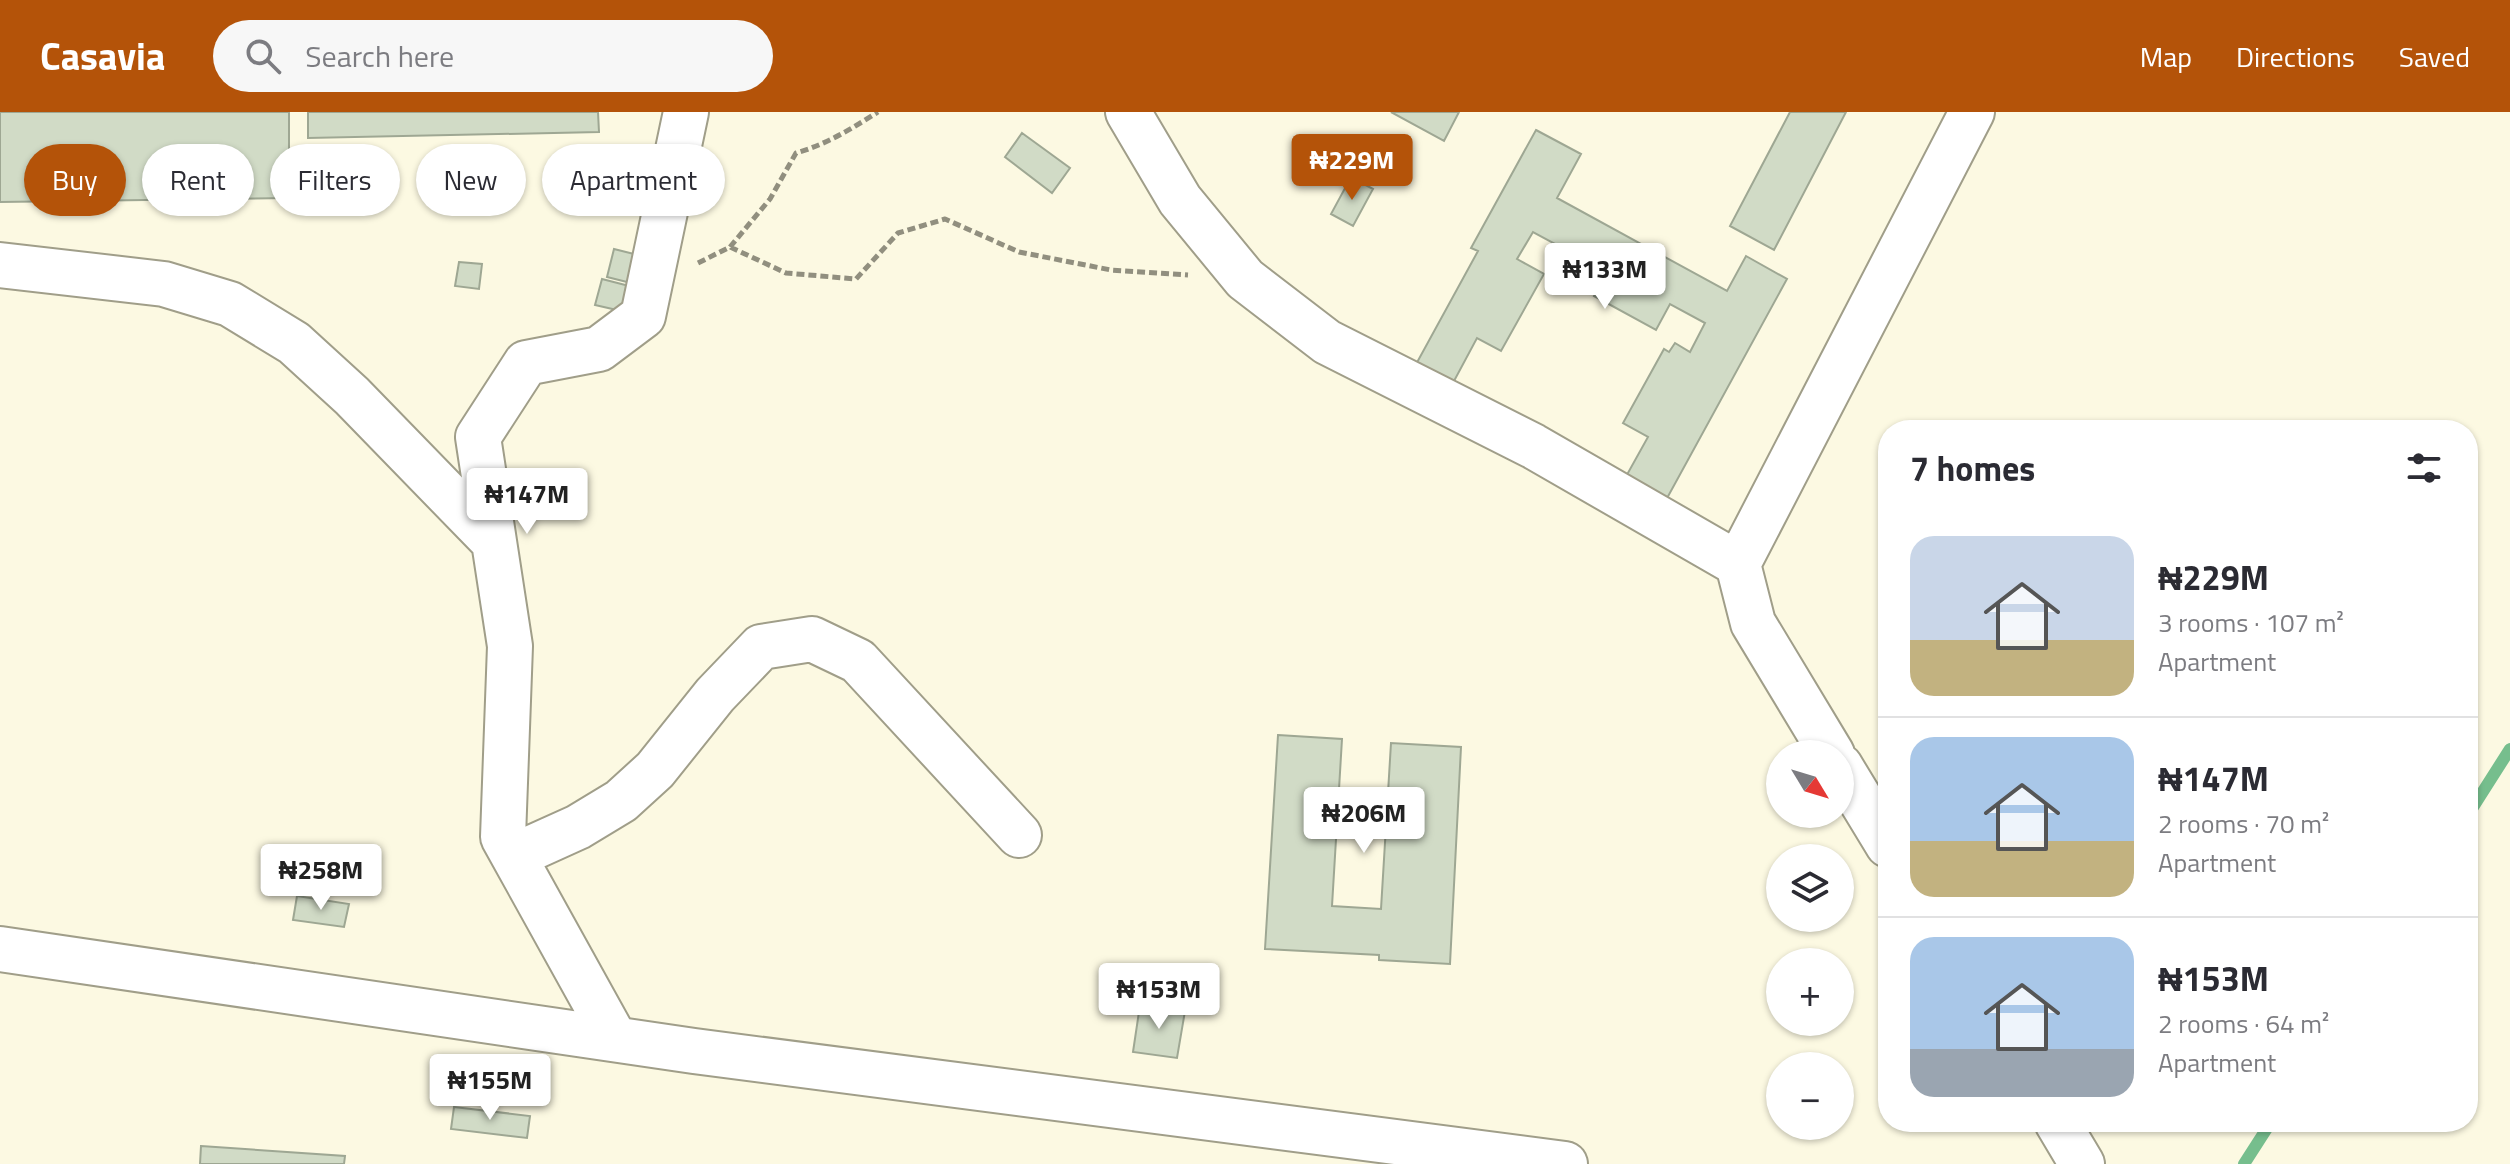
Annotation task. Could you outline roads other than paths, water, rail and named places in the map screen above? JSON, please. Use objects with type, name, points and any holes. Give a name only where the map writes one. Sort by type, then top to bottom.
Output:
[{"type":"street","points":[[615,1039],[503,837],[510,646],[478,437],[526,363],[599,349],[643,316],[686,112]]},
{"type":"street","points":[[1128,112],[1180,200],[1245,279],[1327,342],[1533,446],[1738,564]]},
{"type":"street","points":[[1824,740],[1753,623],[1738,564],[1972,112]]},
{"type":"street","points":[[0,265],[164,284],[230,304],[294,343],[352,396],[494,542]]},
{"type":"street","points":[[514,856],[578,827],[621,801],[655,770],[715,695],[761,647],[812,639],[858,661],[1019,835]]},
{"type":"street","points":[[1854,789],[1878,829]]},
{"type":"street","points":[[0,949],[615,1039],[1565,1164]]},
{"type":"street","points":[[2063,1132],[2082,1164]]},
{"type":"waterway","points":[[2478,799],[2510,749]]},
{"type":"waterway","points":[[2244,1164],[2265,1132]]}]
